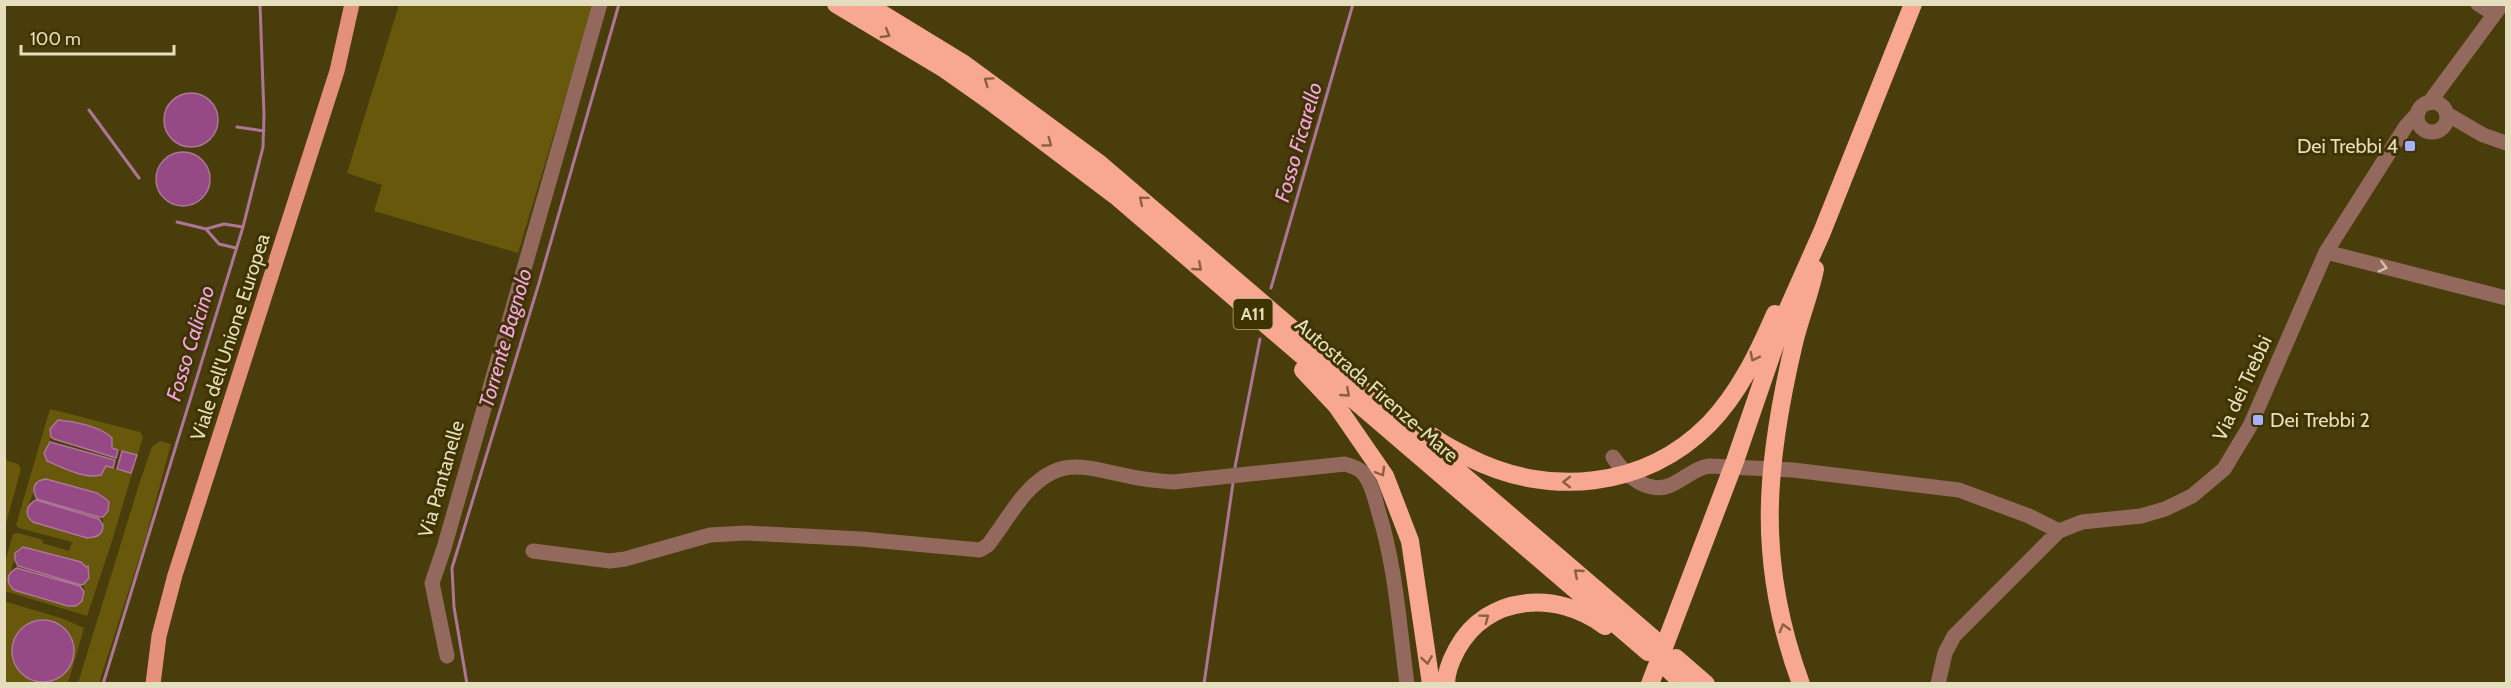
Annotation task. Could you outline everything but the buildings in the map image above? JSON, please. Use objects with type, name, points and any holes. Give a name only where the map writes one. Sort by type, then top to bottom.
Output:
[{"type":"highway","name":"Autostrada Firenze-Mare","points":[[836,4],[943,68],[1003,110],[1116,196],[1649,650]]},
{"type":"highway","name":"Autostrada Firenze-Mare","points":[[866,4],[964,64],[1076,146],[1338,366],[1649,650]]},
{"type":"highway","points":[[1706,684],[1670,676],[1680,608],[1756,403],[1786,313],[1822,232],[1913,4]]},
{"type":"highway","points":[[1338,366],[1364,380],[1440,442],[1499,471],[1531,479],[1563,483],[1598,480],[1631,473],[1682,446],[1719,413],[1744,376],[1793,280],[1822,232]]},
{"type":"highway","points":[[1801,684],[1784,631],[1775,588],[1769,531],[1771,468],[1787,374],[1812,284],[1822,232]]},
{"type":"highway","points":[[1236,300],[1248,320],[1312,379],[1336,405],[1356,431],[1384,476],[1410,541],[1431,684]]},
{"type":"highway","points":[[1446,684],[1451,661],[1465,634],[1489,613],[1516,604],[1546,602],[1585,614],[1649,650]]},
{"type":"main road","name":"Viale dell'Unione Europea","points":[[153,684],[159,636],[175,575],[337,71],[352,4]]},
{"type":"street","name":"Via Pantanelle","points":[[447,656],[433,591],[433,576],[444,548],[600,4]]},
{"type":"street","points":[[2478,4],[2498,9]]},
{"type":"street","name":"Via dei Trebbi","points":[[1938,684],[1945,653],[1954,636],[2059,531],[2082,522],[2141,516],[2165,509],[2192,496],[2224,469],[2250,426],[2326,252],[2406,126],[2424,108],[2498,9]]},
{"type":"street","points":[[2433,131],[2446,124],[2443,82]]},
{"type":"street","points":[[2483,135],[2433,131],[2419,123],[2424,108],[2439,104],[2483,135],[2506,143]]},
{"type":"street","name":"Via dei Trebbi","points":[[2392,149],[2410,138],[2433,131]]},
{"type":"street","points":[[2326,252],[2506,298]]},
{"type":"street","points":[[1612,456],[1619,466],[1640,484],[1650,487],[1672,485],[1698,469],[1714,465],[1793,470],[1959,490],[2029,516],[2059,531]]},
{"type":"street","points":[[533,551],[610,561],[710,536],[746,533],[861,539],[980,550],[988,545],[1025,494],[1040,480],[1065,468],[1090,466],[1151,481],[1173,482],[1345,464],[1354,466],[1362,472],[1369,482],[1388,542],[1395,576],[1407,684]]},
{"type":"shaded area","points":[[399,5],[593,5],[518,253],[374,211],[382,185],[347,173]]},
{"type":"shaded area","points":[[186,93],[196,93],[206,97],[214,105],[218,120],[214,135],[206,143],[196,147],[186,147],[176,143],[168,135],[164,125],[164,115],[168,105],[176,97]]},
{"type":"shaded area","points":[[178,152],[188,152],[198,156],[206,164],[210,179],[206,194],[198,202],[188,206],[178,206],[168,202],[160,194],[156,184],[156,174],[160,164],[168,156]]},
{"type":"shaded area","points":[[50,409],[140,432],[143,437],[87,616],[5,591],[5,562],[13,534],[18,533],[43,540],[42,543],[69,551],[72,542],[19,528],[16,525]],"holes":[[[50,433],[110,435],[113,441],[112,448],[136,455],[131,473],[106,466],[101,475],[94,476],[50,462],[47,445],[50,442]],[[46,479],[103,497],[106,514],[103,517],[99,536],[87,538],[33,522],[28,506],[39,480]],[[17,550],[86,567],[87,582],[84,584],[84,592],[72,605],[11,587],[8,581]]]},
{"type":"shaded area","points":[[58,420],[101,430],[112,438],[112,448],[118,450],[116,458],[54,439],[51,437],[50,429]]},
{"type":"shaded area","points":[[160,441],[171,444],[146,537],[99,683],[78,683],[141,478],[152,447]]},
{"type":"shaded area","points":[[50,442],[115,460],[113,468],[106,466],[101,475],[95,476],[65,469],[47,461],[44,453]]},
{"type":"shaded area","points":[[122,451],[137,455],[131,473],[117,469]]},
{"type":"shaded area","points":[[5,460],[18,464],[21,469],[5,527]]},
{"type":"shaded area","points":[[46,479],[97,493],[109,502],[108,511],[103,517],[99,517],[37,499],[34,492],[36,483]]},
{"type":"shaded area","points":[[36,500],[99,519],[103,525],[102,532],[87,538],[33,522],[27,510]]},
{"type":"shaded area","points":[[23,547],[81,562],[86,567],[88,566],[89,578],[81,585],[18,566],[15,553]]},
{"type":"shaded area","points":[[17,568],[80,586],[84,592],[82,601],[76,606],[68,606],[14,590],[8,578]]},
{"type":"shaded area","points":[[4,601],[64,619],[84,628],[68,683],[5,683]],"holes":[[[43,620],[62,627],[70,665],[59,676],[45,682],[13,643],[28,624]]]},
{"type":"shaded area","points":[[43,620],[60,625],[65,629],[69,634],[74,651],[69,668],[65,673],[60,677],[43,682],[26,677],[21,673],[17,668],[12,651],[17,634],[21,629],[26,625]]},
{"type":"waterway","name":"Fosso Calicino","points":[[103,684],[243,227],[263,147],[260,4]]},
{"type":"waterway","name":"Torrente Bagnolo","points":[[467,684],[454,607],[452,568],[539,283],[619,4]]},
{"type":"waterway","name":"Fosso Ficarello","points":[[1271,288],[1353,4]]},
{"type":"waterway","points":[[89,110],[139,178]]},
{"type":"waterway","points":[[237,127],[264,131]]},
{"type":"waterway","points":[[177,222],[206,229],[224,224],[243,227]]},
{"type":"waterway","points":[[206,229],[219,244],[236,248]]},
{"type":"waterway","name":"Fosso Ficarello","points":[[1235,467],[1260,339]]},
{"type":"waterway","name":"Fosso Ficarello","points":[[1204,684],[1233,483]]},
{"type":"place","name":"Dei Trebbi 4","points":[[2410,146]]},
{"type":"place","name":"Dei Trebbi 2","points":[[2258,420]]}]
